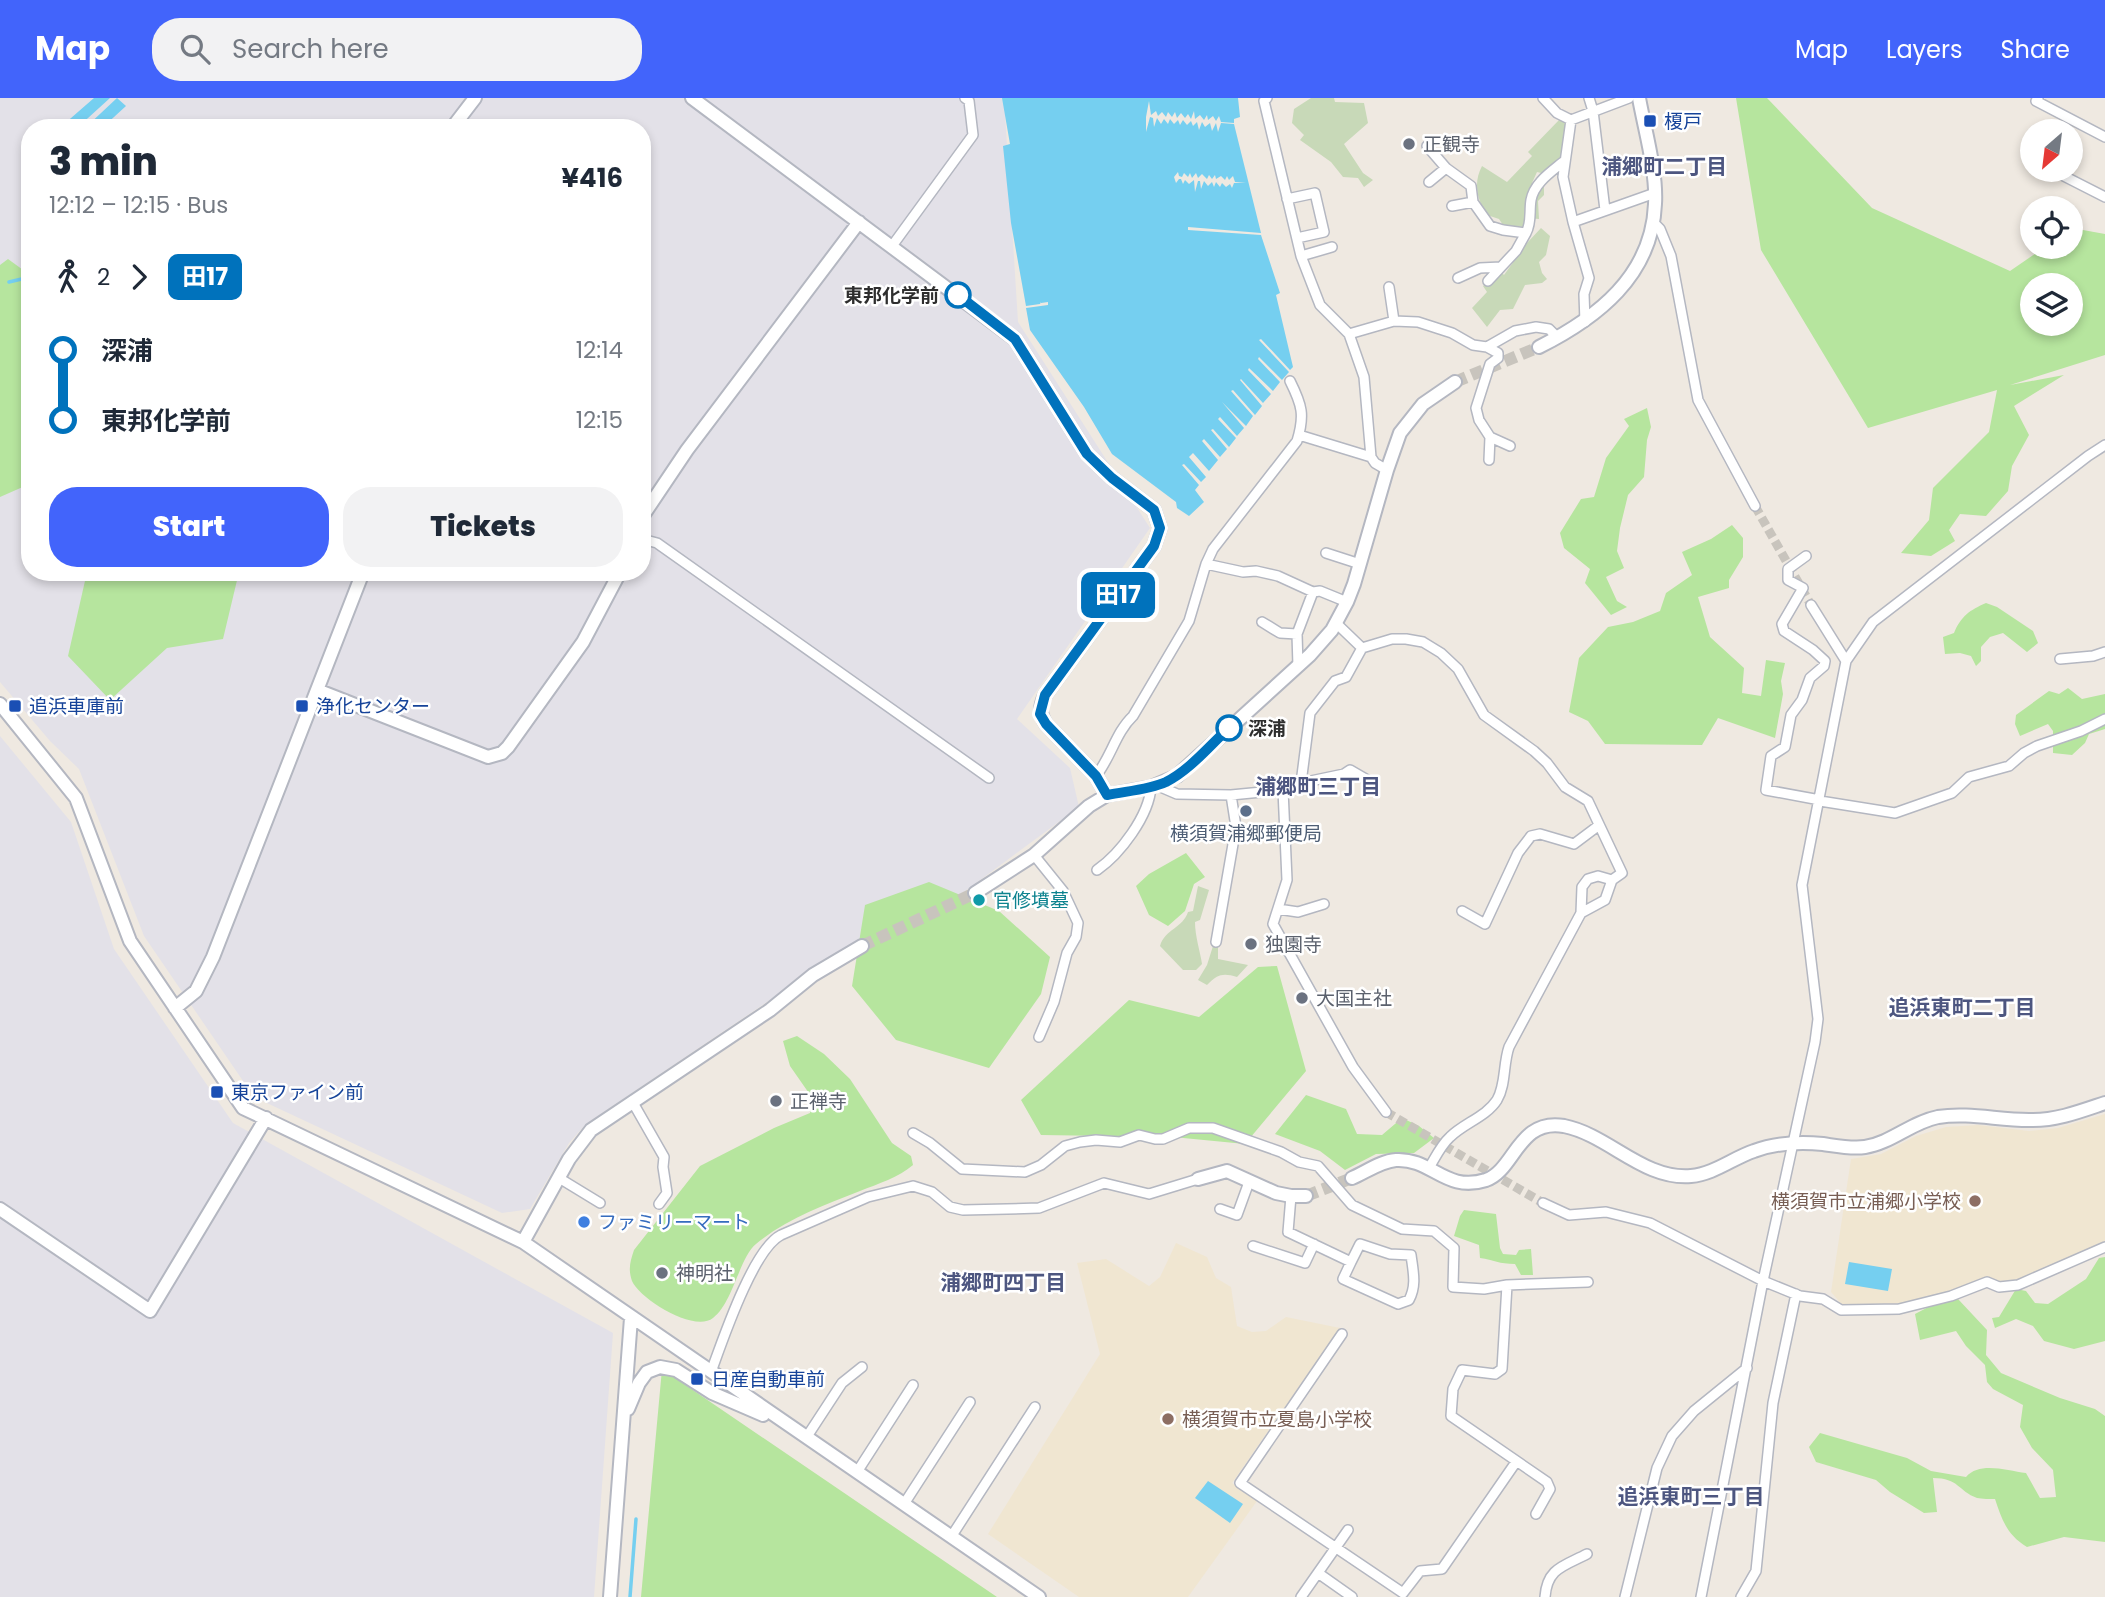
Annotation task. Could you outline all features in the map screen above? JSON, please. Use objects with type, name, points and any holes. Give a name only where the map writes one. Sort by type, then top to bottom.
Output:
[{"type":"street","points":[[459,119],[475,98]]},
{"type":"street","points":[[692,98],[1015,339],[1087,454],[1112,478],[1146,503],[1158,518],[1160,528],[1154,546],[1045,695],[1041,705],[1040,714],[1046,724],[1096,776],[1107,795]]},
{"type":"street","points":[[892,246],[973,135],[968,101],[965,98]]},
{"type":"street","points":[[1267,98],[1264,101],[1301,256],[1320,305],[1349,334],[1364,377],[1371,457],[1375,463],[1387,470]]},
{"type":"street","points":[[1543,98],[1557,113],[1570,120],[1629,98]]},
{"type":"street","points":[[1589,98],[1593,111],[1605,211]]},
{"type":"street","points":[[1539,347],[1585,322],[1607,304],[1633,272],[1647,242],[1653,222],[1655,193],[1639,98]]},
{"type":"street","points":[[2038,98],[2036,101],[2070,119]]},
{"type":"street","points":[[1570,120],[1563,177],[1589,278],[1584,293],[1585,322]]},
{"type":"street","points":[[2083,126],[2105,137]]},
{"type":"street","points":[[1427,146],[1446,168],[1471,186],[1473,202],[1490,226],[1526,233]]},
{"type":"street","points":[[1488,281],[1516,251],[1526,233],[1535,188],[1563,162]]},
{"type":"street","points":[[1429,183],[1446,168]]},
{"type":"street","points":[[2076,182],[2105,197]]},
{"type":"street","points":[[1287,199],[1315,193],[1324,232],[1297,238]]},
{"type":"street","points":[[1573,222],[1655,193]]},
{"type":"street","points":[[1452,206],[1473,202]]},
{"type":"street","points":[[651,504],[687,450],[859,222]]},
{"type":"street","points":[[1653,222],[1660,229],[1671,256],[1698,401],[1755,506]]},
{"type":"street","points":[[1301,256],[1332,247]]},
{"type":"street","points":[[1458,278],[1480,268],[1501,267]]},
{"type":"street","points":[[1390,288],[1394,321]]},
{"type":"street","points":[[1349,334],[1394,321],[1418,322],[1498,353],[1498,358],[1490,364],[1476,408],[1479,420],[1490,437],[1510,446]]},
{"type":"street","points":[[1487,347],[1515,331],[1536,327],[1549,329],[1558,338]]},
{"type":"street","points":[[1096,776],[1108,761],[1124,725],[1133,716],[1189,621],[1213,549],[1297,440],[1304,420],[1299,399],[1290,382]]},
{"type":"street","points":[[975,892],[1034,855],[1089,806],[1107,795],[1154,786],[1177,776],[1310,655],[1336,623],[1347,603],[1400,433],[1423,404],[1455,382]]},
{"type":"street","points":[[1299,435],[1371,457]]},
{"type":"street","points":[[1489,460],[1490,437]]},
{"type":"street","points":[[1701,1597],[1818,1019],[1802,885],[1846,661],[1872,622],[2088,456],[2105,446]]},
{"type":"street","points":[[651,541],[657,543],[989,778]]},
{"type":"street","points":[[1326,553],[1339,560],[1360,564]]},
{"type":"street","points":[[1806,556],[1788,569],[1788,580],[1803,588],[1782,624],[1784,632],[1825,661],[1824,666],[1810,678],[1802,700],[1791,715],[1785,747],[1771,756],[1766,790],[1895,813],[1952,793],[1969,777],[2009,766],[2037,746],[2081,731],[2105,719]]},
{"type":"street","points":[[1206,564],[1278,576],[1313,592],[1320,591],[1347,603]]},
{"type":"street","points":[[175,1009],[191,997],[204,978],[359,581]]},
{"type":"street","points":[[317,690],[488,757],[496,756],[508,747],[583,642],[615,581]]},
{"type":"street","points":[[1298,666],[1297,634],[1313,592]]},
{"type":"street","points":[[1811,606],[1846,661]]},
{"type":"street","points":[[1262,622],[1280,633],[1297,634]]},
{"type":"street","points":[[1336,623],[1362,648]]},
{"type":"street","points":[[1301,783],[1310,713],[1335,681],[1346,677],[1362,648],[1392,639],[1423,642],[1441,653],[1458,670],[1484,715],[1534,751],[1565,787],[1588,801],[1622,873],[1612,880],[1605,900],[1581,913]]},
{"type":"street","points":[[2060,659],[2093,656],[2105,652]]},
{"type":"street","points":[[0,704],[76,797],[130,941],[243,1108],[523,1242],[1039,1597]]},
{"type":"street","points":[[1154,786],[1177,794],[1231,795],[1283,790],[1350,770],[1368,781]]},
{"type":"street","points":[[1097,870],[1111,860],[1128,838],[1150,799],[1154,786]]},
{"type":"street","points":[[1283,790],[1287,880],[1273,924],[1353,1067],[1386,1112]]},
{"type":"street","points":[[1216,942],[1236,827],[1231,795]]},
{"type":"street","points":[[1462,911],[1485,925],[1518,853],[1531,836],[1540,834],[1574,844],[1598,826]]},
{"type":"street","points":[[1034,855],[1063,891],[1078,923],[1076,937],[1067,953],[1054,1002],[1039,1037]]},
{"type":"street","points":[[1429,1168],[1450,1136],[1488,1110],[1497,1100],[1502,1088],[1504,1060],[1509,1047],[1581,913],[1582,887],[1588,879],[1598,876],[1612,880]]},
{"type":"street","points":[[1278,909],[1298,912],[1324,904]]},
{"type":"street","points":[[523,1242],[569,1159],[591,1130],[770,1010],[813,975],[862,946]]},
{"type":"street","points":[[632,1101],[664,1157],[667,1194],[659,1204]]},
{"type":"street","points":[[1352,1178],[1382,1164],[1398,1160],[1429,1168],[1440,1176],[1460,1183],[1489,1179],[1500,1171],[1519,1143],[1532,1133],[1562,1126],[1580,1131],[1656,1171],[1674,1176],[1707,1174],[1755,1150],[1794,1144],[1867,1147],[1936,1118],[1973,1115],[2046,1120],[2105,1103]]},
{"type":"street","points":[[0,1209],[149,1311],[266,1118]]},
{"type":"street","points":[[913,1133],[962,1169],[1025,1172],[1041,1165],[1065,1146],[1080,1142],[1120,1142],[1139,1135],[1163,1139],[1189,1128],[1213,1128],[1281,1152],[1299,1162],[1318,1166],[1352,1205],[1391,1226],[1438,1233],[1454,1248],[1453,1287],[1484,1289],[1507,1285],[1588,1282]]},
{"type":"street","points":[[711,1373],[738,1298],[769,1243],[781,1235],[868,1197],[913,1186],[932,1192],[950,1207],[963,1210],[1039,1208],[1104,1184],[1149,1194],[1227,1171],[1264,1189],[1291,1196],[1306,1196]]},
{"type":"street","points":[[559,1178],[600,1203]]},
{"type":"street","points":[[1220,1209],[1237,1215],[1249,1182]]},
{"type":"street","points":[[1291,1196],[1288,1232],[1352,1262]]},
{"type":"street","points":[[1543,1203],[1569,1215],[1606,1212],[1650,1223],[1763,1281],[1796,1294],[1823,1299],[1841,1310],[1899,1309],[1951,1296],[1987,1282],[1999,1287],[2018,1285],[2105,1247]]},
{"type":"street","points":[[1253,1246],[1305,1263],[1314,1244]]},
{"type":"street","points":[[1360,1244],[1390,1254],[1411,1255],[1415,1280],[1414,1291],[1409,1300],[1398,1304],[1343,1279],[1352,1262],[1360,1244]]},
{"type":"street","points":[[1507,1285],[1502,1368],[1495,1374],[1462,1370],[1453,1389],[1451,1416],[1547,1482],[1550,1489],[1536,1514]]},
{"type":"street","points":[[1741,1597],[1756,1572],[1773,1403],[1796,1294]]},
{"type":"street","points":[[610,1597],[631,1318]]},
{"type":"street","points":[[1342,1334],[1240,1483],[1404,1593],[1420,1571],[1442,1569],[1516,1462]]},
{"type":"street","points":[[623,1420],[639,1383],[647,1372],[660,1367],[676,1370],[712,1393],[789,1426]]},
{"type":"street","points":[[806,1438],[842,1383],[862,1367]]},
{"type":"street","points":[[1625,1597],[1657,1468],[1672,1436],[1693,1411],[1747,1368]]},
{"type":"street","points":[[857,1472],[913,1385]]},
{"type":"street","points":[[904,1504],[970,1402]]},
{"type":"street","points":[[951,1537],[1035,1407]]},
{"type":"street","points":[[1301,1597],[1348,1530]]},
{"type":"street","points":[[1545,1597],[1546,1582],[1554,1571],[1587,1554]]},
{"type":"street","points":[[1318,1573],[1352,1597]]},
{"type":"shaded area","points":[[0,98],[1004,98],[1018,322],[1150,528],[1017,719],[1070,768],[1079,807],[964,892],[838,954],[586,1124],[569,1143],[530,1209],[502,1213],[254,1097],[144,936],[79,769],[50,741],[0,682]]},
{"type":"shaded area","points":[[0,736],[71,822],[114,949],[233,1123],[613,1333],[594,1597],[0,1597]]},
{"type":"shaded area","name":"横須賀市立浦郷小学校","points":[[2105,1114],[2105,1244],[2015,1284],[2001,1286],[1984,1280],[1928,1301],[1898,1306],[1877,1304],[1844,1307],[1831,1292],[1851,1159],[1881,1154],[1916,1136],[1946,1127],[1978,1125],[2029,1131],[2058,1128]]},
{"type":"shaded area","name":"横須賀市立夏島小学校","points":[[1176,1243],[1207,1257],[1216,1278],[1231,1287],[1237,1326],[1252,1332],[1266,1331],[1286,1317],[1340,1328],[1232,1483],[1257,1501],[1188,1597],[1079,1597],[988,1534],[1100,1354],[1077,1263],[1106,1259],[1149,1286],[1160,1277]]},
{"type":"green space","points":[[1311,98],[1334,98],[1335,102],[1364,103],[1368,123],[1344,144],[1363,173],[1373,180],[1364,187],[1358,178],[1343,177],[1331,162],[1300,140],[1304,135],[1292,123],[1294,109]]},
{"type":"green space","points":[[1736,98],[1767,98],[1872,208],[2010,271],[2028,259],[2083,259],[2083,230],[2105,234],[2105,355],[2010,385],[2064,375],[2014,406],[2029,435],[2012,466],[2008,491],[1986,516],[1960,514],[1949,530],[1955,541],[1931,556],[1901,553],[1929,520],[1933,488],[1989,432],[1997,390],[1868,428],[1761,250]]},
{"type":"green space","points":[[1560,119],[1566,122],[1560,161],[1550,166],[1545,174],[1537,172],[1532,183],[1544,186],[1544,195],[1538,201],[1539,219],[1528,218],[1523,227],[1503,225],[1499,219],[1487,215],[1477,191],[1482,166],[1507,182],[1532,156],[1528,152]]},
{"type":"green space","points":[[1541,228],[1550,236],[1546,255],[1539,262],[1547,279],[1542,283],[1525,285],[1513,309],[1500,310],[1487,327],[1472,308],[1487,292],[1483,286],[1500,271],[1504,275]]},
{"type":"green space","points":[[8,259],[21,268],[21,488],[0,497],[0,265]]},
{"type":"green space","points":[[1647,408],[1651,427],[1647,440],[1644,477],[1628,495],[1620,528],[1617,551],[1624,568],[1606,577],[1617,601],[1627,607],[1611,615],[1585,583],[1590,569],[1564,548],[1560,533],[1581,499],[1594,497],[1606,458],[1629,426],[1624,419]]},
{"type":"green space","points":[[1732,525],[1743,538],[1743,557],[1729,580],[1729,588],[1698,597],[1710,637],[1744,668],[1742,693],[1761,696],[1766,660],[1785,663],[1781,681],[1783,694],[1775,738],[1718,718],[1702,745],[1605,744],[1588,721],[1569,712],[1579,658],[1608,627],[1633,622],[1660,611],[1666,593],[1692,575],[1682,552],[1711,539]]},
{"type":"green space","points":[[85,581],[237,581],[223,639],[167,648],[110,700],[68,656]]},
{"type":"green space","points":[[1986,603],[1997,607],[2033,631],[2038,643],[2027,652],[2003,633],[1990,637],[1981,647],[1981,661],[1976,666],[1971,656],[1960,653],[1945,654],[1943,637],[1954,633],[1967,614]]},
{"type":"green space","points":[[2068,688],[2082,699],[2105,694],[2105,729],[2089,734],[2085,743],[2072,755],[2053,753],[2053,731],[2048,724],[2020,736],[2015,724],[2016,715],[2049,691],[2059,694]]},
{"type":"green space","points":[[1186,853],[1205,877],[1194,884],[1185,911],[1168,926],[1149,915],[1136,886],[1149,874]]},
{"type":"green space","points":[[929,882],[999,911],[1050,957],[1041,994],[989,1068],[896,1040],[852,986],[865,905]]},
{"type":"green space","points":[[1198,886],[1209,890],[1200,920],[1195,922],[1202,964],[1196,970],[1183,970],[1160,946],[1162,940],[1182,922],[1188,912],[1193,911]]},
{"type":"green space","points":[[1213,946],[1218,947],[1218,959],[1248,965],[1237,977],[1221,975],[1207,985],[1198,980],[1207,965]]},
{"type":"green space","points":[[1277,966],[1306,1071],[1245,1144],[1173,1137],[1041,1135],[1021,1100],[1129,1000],[1199,1017],[1258,967]]},
{"type":"green space","points":[[797,1036],[824,1054],[850,1079],[892,1143],[911,1156],[913,1165],[888,1180],[806,1213],[780,1227],[750,1251],[726,1302],[713,1318],[693,1321],[681,1318],[656,1305],[632,1281],[630,1273],[634,1250],[700,1166],[774,1128],[810,1113],[813,1099],[790,1066],[783,1041]]},
{"type":"green space","points":[[1306,1095],[1346,1109],[1357,1134],[1382,1135],[1402,1118],[1419,1126],[1434,1138],[1414,1153],[1376,1154],[1345,1170],[1320,1151],[1275,1134]]},
{"type":"green space","points":[[1464,1210],[1496,1214],[1503,1254],[1516,1255],[1519,1250],[1531,1249],[1533,1275],[1521,1275],[1515,1264],[1480,1258],[1479,1245],[1454,1236]]},
{"type":"green space","points":[[2105,1257],[2105,1341],[2074,1349],[2044,1341],[2033,1326],[2016,1319],[1995,1328],[1992,1318],[1999,1317],[2016,1289],[2026,1291],[2035,1303],[2048,1304],[2086,1279],[2099,1258]]},
{"type":"green space","points":[[1958,1299],[1987,1330],[1986,1355],[2001,1373],[2060,1398],[2095,1409],[2105,1416],[2105,1542],[2064,1537],[2027,1547],[2006,1526],[1995,1499],[1977,1498],[1953,1482],[1933,1478],[1937,1512],[1924,1513],[1876,1480],[1816,1462],[1809,1447],[1820,1433],[1907,1458],[1931,1471],[1966,1477],[1986,1468],[2026,1473],[2040,1498],[2056,1497],[2053,1470],[2032,1448],[2020,1427],[2023,1405],[1993,1389],[1987,1382],[1985,1365],[1966,1346],[1956,1331],[1920,1340],[1915,1314],[1936,1303]]},
{"type":"green space","points":[[662,1369],[997,1597],[641,1597]]},
{"type":"water","points":[[94,98],[110,98],[87,119],[70,119]]},
{"type":"water","points":[[117,98],[126,106],[112,119],[95,119]]},
{"type":"water","points":[[1002,98],[1238,98],[1240,117],[1234,119],[1234,123],[1221,122],[1219,116],[1216,121],[1213,116],[1208,120],[1207,115],[1204,120],[1200,115],[1195,119],[1194,111],[1191,119],[1188,114],[1185,118],[1181,113],[1177,118],[1175,112],[1172,117],[1168,112],[1166,117],[1162,112],[1158,116],[1156,111],[1151,115],[1149,101],[1146,117],[1146,132],[1150,117],[1153,118],[1154,127],[1157,118],[1161,124],[1164,119],[1168,124],[1170,119],[1174,124],[1178,120],[1180,125],[1183,120],[1187,125],[1191,121],[1193,126],[1197,122],[1199,130],[1202,122],[1205,127],[1210,123],[1212,131],[1216,123],[1218,132],[1221,123],[1234,124],[1261,233],[1188,227],[1188,230],[1261,235],[1280,293],[1276,295],[1293,367],[1290,370],[1261,339],[1259,340],[1289,372],[1282,380],[1259,357],[1280,382],[1273,391],[1249,368],[1271,394],[1263,403],[1240,380],[1262,406],[1255,415],[1233,390],[1231,391],[1253,416],[1246,426],[1222,402],[1244,428],[1237,436],[1220,417],[1218,419],[1236,438],[1229,447],[1213,429],[1211,430],[1227,449],[1220,457],[1204,439],[1202,441],[1218,460],[1209,471],[1193,453],[1189,457],[1206,477],[1201,482],[1182,465],[1199,485],[1195,490],[1204,502],[1189,516],[1177,508],[1176,502],[1112,454],[1084,407],[1030,330],[1026,308],[1048,305],[1048,302],[1026,306],[1011,223],[1003,146],[1010,144]],"holes":[[[1178,172],[1182,177],[1184,173],[1188,177],[1190,173],[1192,178],[1196,173],[1198,178],[1202,174],[1207,179],[1209,175],[1212,179],[1215,175],[1216,179],[1221,176],[1225,180],[1227,176],[1229,180],[1233,176],[1235,182],[1246,183],[1234,183],[1232,188],[1230,184],[1226,187],[1222,183],[1220,187],[1216,182],[1214,187],[1212,182],[1208,186],[1204,181],[1201,189],[1198,181],[1195,192],[1194,180],[1189,184],[1185,180],[1183,184],[1179,179],[1176,183],[1174,177]]]},
{"type":"water","points":[[1849,1262],[1892,1269],[1888,1291],[1845,1284]]},
{"type":"water","points":[[1208,1481],[1243,1504],[1230,1523],[1195,1498]]},
{"type":"waterway","points":[[9,282],[21,279]]},
{"type":"waterway","points":[[630,1597],[636,1519]]},
{"type":"tunnel","points":[[1455,382],[1539,347]]},
{"type":"tunnel","points":[[1755,506],[1811,605]]},
{"type":"tunnel","points":[[862,946],[975,893]]},
{"type":"tunnel","points":[[1386,1112],[1543,1203]]},
{"type":"tunnel","points":[[1306,1196],[1352,1178]]},
{"type":"bus line","name":"田17","points":[[958,295],[1015,339],[1087,454],[1112,478],[1154,510],[1158,518],[1160,528],[1154,546],[1045,695],[1040,714],[1046,724],[1096,776],[1107,795],[1151,787],[1177,776],[1229,728]]},
{"type":"place","name":"榎戸","points":[[1650,121]]},
{"type":"place","name":"正観寺","points":[[1409,144]]},
{"type":"place","name":"東邦化学前","points":[[958,295]]},
{"type":"place","name":"追浜車庫前","points":[[15,706]]},
{"type":"place","name":"浄化センター","points":[[302,706]]},
{"type":"place","name":"深浦","points":[[1229,728]]},
{"type":"place","name":"横須賀浦郷郵便局","points":[[1246,811]]},
{"type":"place","name":"官修墳墓","points":[[979,900]]},
{"type":"place","name":"独園寺","points":[[1251,944]]},
{"type":"place","name":"大国主社","points":[[1302,998]]},
{"type":"place","name":"東京ファイン前","points":[[217,1092]]},
{"type":"place","name":"正禅寺","points":[[776,1101]]},
{"type":"place","name":"横須賀市立浦郷小学校","points":[[1975,1201]]},
{"type":"place","name":"ファミリーマート","points":[[584,1222]]},
{"type":"place","name":"神明社","points":[[662,1273]]},
{"type":"place","name":"日産自動車前","points":[[697,1379]]},
{"type":"place","name":"横須賀市立夏島小学校","points":[[1168,1419]]},
{"type":"district","name":"浦郷町二丁目","points":[[1664,166]]},
{"type":"district","name":"浦郷町三丁目","points":[[1318,786]]},
{"type":"district","name":"追浜東町二丁目","points":[[1962,1007]]},
{"type":"district","name":"浦郷町四丁目","points":[[1003,1282]]},
{"type":"district","name":"追浜東町三丁目","points":[[1691,1496]]}]
